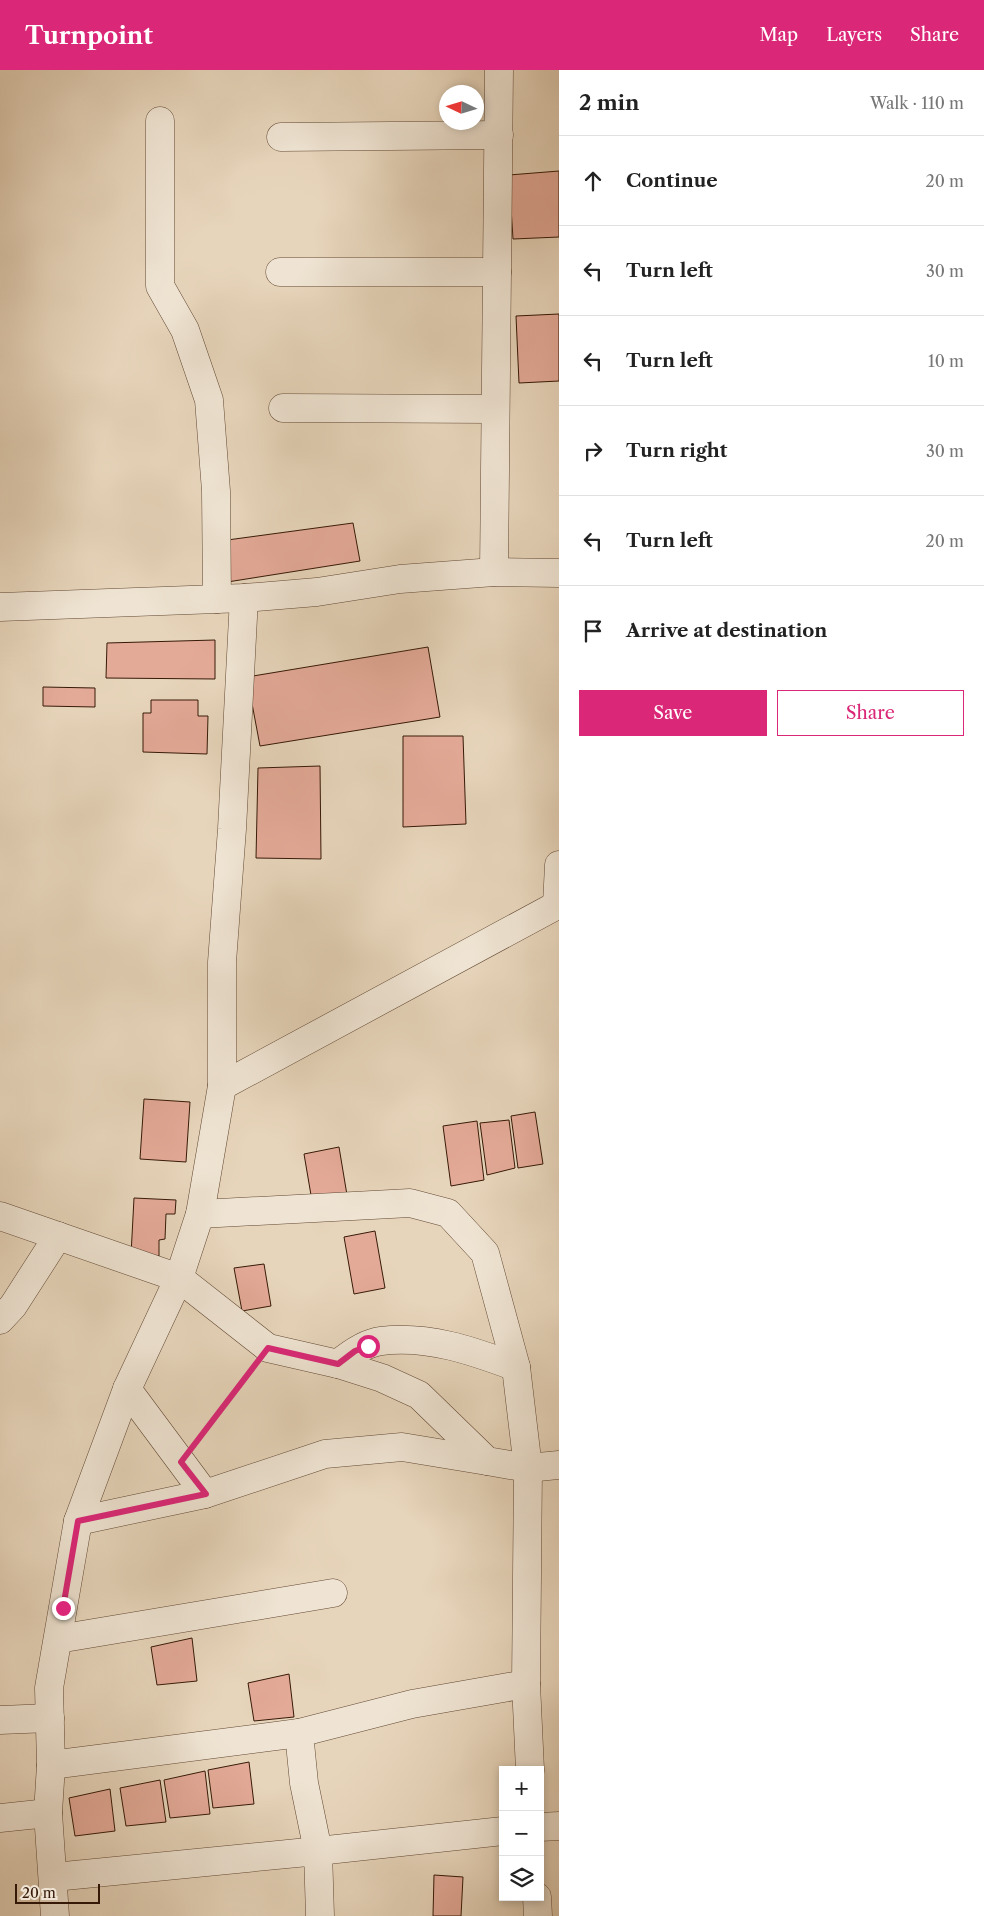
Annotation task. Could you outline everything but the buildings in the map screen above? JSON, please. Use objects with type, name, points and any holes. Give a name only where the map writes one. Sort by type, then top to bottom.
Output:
[{"type":"street","points":[[494,572],[494,409],[499,70]]},
{"type":"street","points":[[160,121],[160,286],[185,330],[209,400],[216,491],[217,599]]},
{"type":"street","points":[[281,136],[499,135]]},
{"type":"street","points":[[280,272],[497,272]]},
{"type":"street","points":[[283,408],[494,409]]},
{"type":"street","points":[[0,607],[244,598],[316,592],[400,579],[494,572],[559,573]]},
{"type":"street","points":[[55,1916],[54,1877],[48,1813],[51,1765],[50,1688],[78,1521],[127,1389],[179,1278],[200,1214],[222,1086],[222,962],[233,820],[244,598]]},
{"type":"street","points":[[222,1086],[558,904],[559,866]]},
{"type":"street","points":[[200,1214],[410,1203],[448,1213],[484,1253],[516,1367],[528,1468],[526,1684],[530,1766]]},
{"type":"street","points":[[0,1216],[179,1278],[268,1348],[338,1364],[382,1378],[418,1396],[487,1461]]},
{"type":"street","points":[[0,1320],[12,1306],[58,1236]]},
{"type":"street","points":[[338,1364],[355,1351],[380,1341],[426,1342],[467,1349],[516,1367]]},
{"type":"street","points":[[127,1389],[206,1494]]},
{"type":"street","points":[[78,1521],[206,1494],[325,1454],[402,1447],[528,1468],[559,1465]]},
{"type":"street","points":[[58,1638],[332,1593]]},
{"type":"street","points":[[51,1765],[299,1733],[412,1704],[526,1684]]},
{"type":"street","points":[[0,1720],[50,1718]]},
{"type":"street","points":[[299,1733],[304,1783],[318,1851],[320,1916]]},
{"type":"street","points":[[0,1818],[48,1813]]},
{"type":"street","points":[[544,1827],[559,1826]]},
{"type":"street","points":[[54,1877],[499,1831]]},
{"type":"street","points":[[537,1901],[538,1916]]},
{"type":"path","points":[[181,1462],[268,1348]]},
{"type":"route","points":[[63,1608],[78,1521],[206,1494],[181,1462],[268,1348],[338,1364],[355,1351],[368,1346]]}]
